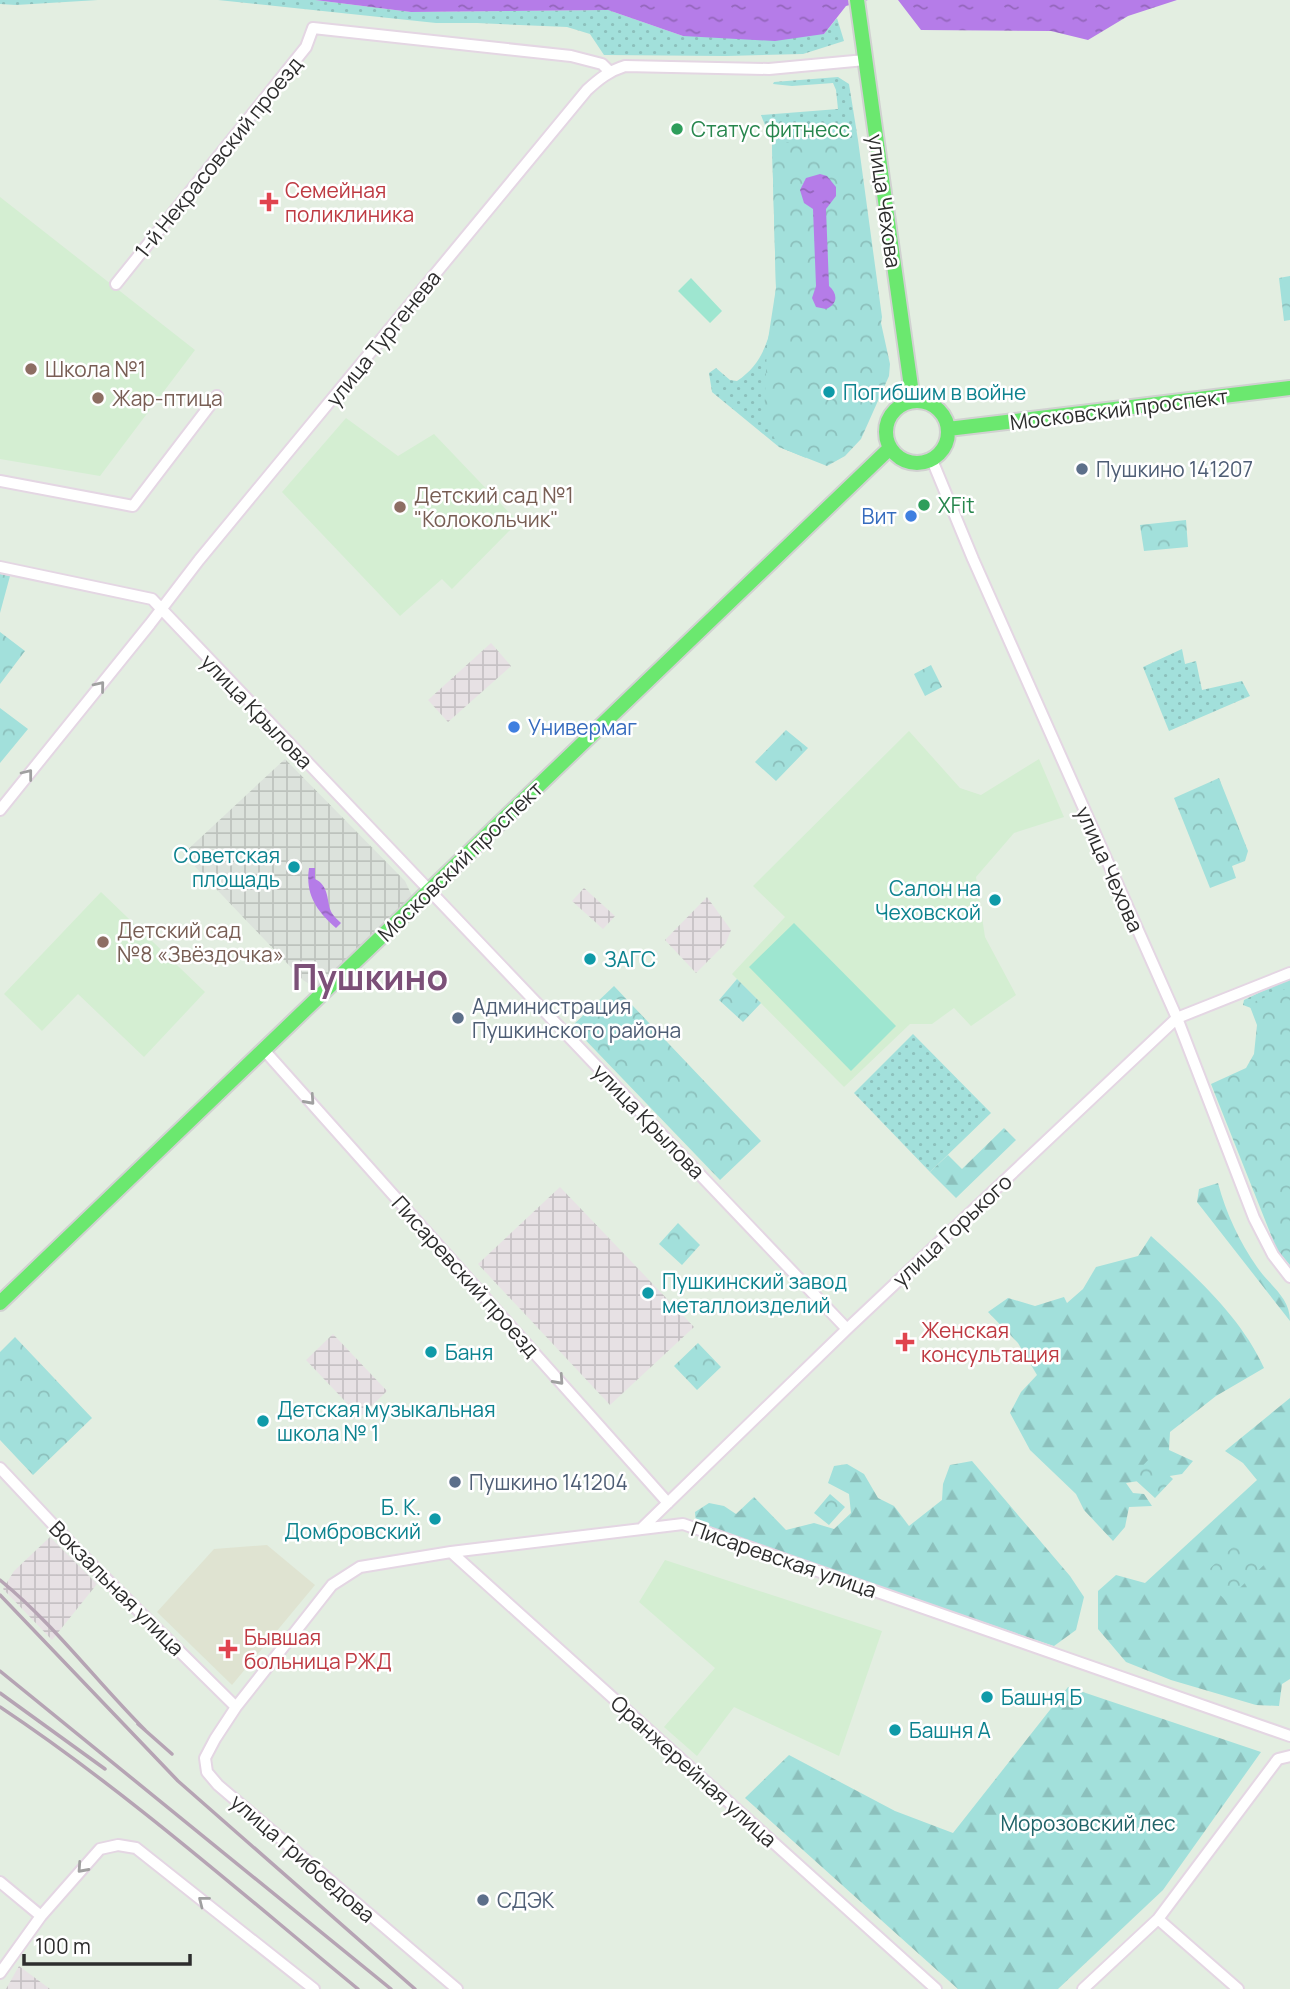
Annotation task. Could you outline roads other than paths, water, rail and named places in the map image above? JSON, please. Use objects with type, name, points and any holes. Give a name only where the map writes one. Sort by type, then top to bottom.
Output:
[{"type":"main road","name":"улица Чехова","points":[[857,0],[913,401]]},
{"type":"main road","name":"Московский проспект","points":[[948,429],[1290,388]]},
{"type":"main road","points":[[913,401],[925,402],[936,408],[944,417],[948,429],[942,452],[932,460],[921,463],[908,462],[898,457],[890,448],[886,436],[892,413],[901,405],[913,401]]},
{"type":"main road","name":"Московский проспект","points":[[0,1303],[890,448]]},
{"type":"street","name":"1-й Некрасовский проезд","points":[[116,284],[306,47],[313,27],[571,56],[603,64],[609,71]]},
{"type":"street","points":[[609,71],[625,66],[769,69],[866,60]]},
{"type":"street","name":"улица Тургенева","points":[[0,810],[199,560],[587,90],[609,71]]},
{"type":"street","points":[[0,481],[133,506],[217,397]]},
{"type":"street","name":"улица Чехова","points":[[932,460],[973,559],[1177,1018],[1254,1218],[1273,1255],[1290,1277]]},
{"type":"street","name":"улица Крылова","points":[[0,567],[152,599],[847,1329]]},
{"type":"street","name":"улица Горького","points":[[642,1528],[847,1329],[1177,1018],[1290,973]]},
{"type":"street","name":"Писаревский проезд","points":[[264,1050],[668,1503]]},
{"type":"street","name":"Вокзальная улица","points":[[0,1468],[78,1551],[236,1707]]},
{"type":"street","name":"Писаревская улица","points":[[236,1707],[332,1585],[360,1567],[452,1552],[683,1524],[1290,1736]]},
{"type":"street","name":"Оранжерейная улица","points":[[452,1552],[936,1989]]},
{"type":"street","name":"улица Грибоедова","points":[[236,1707],[205,1758],[207,1772],[218,1785],[457,1989]]},
{"type":"street","points":[[1083,1989],[1158,1919],[1278,1759],[1290,1756]]},
{"type":"street","points":[[0,1973],[41,1916],[100,1849],[118,1845],[136,1848],[314,1989]]},
{"type":"street","points":[[0,1882],[41,1916]]},
{"type":"street","points":[[1158,1919],[1238,1989]]},
{"type":"water","points":[[315,0],[868,0],[846,6],[824,34],[775,41],[683,36],[608,10],[411,12]]},
{"type":"water","points":[[898,0],[1177,0],[1128,16],[1088,40],[1051,31],[921,30]]},
{"type":"water","points":[[820,174],[827,176],[836,187],[836,196],[826,209],[829,286],[835,299],[826,309],[816,307],[812,298],[816,286],[813,209],[804,203],[800,190],[806,178]]},
{"type":"water","points":[[309,868],[315,868],[315,879],[325,888],[331,911],[341,923],[336,928],[314,902],[309,886]]},
{"type":"railway","points":[[0,1580],[57,1634],[145,1730]]},
{"type":"railway","points":[[0,1595],[178,1781],[415,1989]]},
{"type":"railway","points":[[0,1671],[391,1989]]},
{"type":"railway","points":[[0,1693],[105,1769]]},
{"type":"railway","points":[[0,1707],[138,1808],[358,1989]]},
{"type":"railway","points":[[138,1724],[172,1754]]},
{"type":"place","name":"Статус фитнесс","points":[[677,129]]},
{"type":"place","name":"Семейная поликлиника","points":[[269,202]]},
{"type":"place","name":"Школа №1","points":[[31,369]]},
{"type":"place","name":"Погибшим в войне","points":[[829,392]]},
{"type":"place","name":"Жар-птица","points":[[98,398]]},
{"type":"place","name":"Пушкино 141207","points":[[1082,469]]},
{"type":"place","name":"XFit","points":[[924,505]]},
{"type":"place","name":"Детский сад №1 \"Колокольчик\"","points":[[400,507]]},
{"type":"place","name":"Вит","points":[[911,516]]},
{"type":"place","name":"Универмаг","points":[[514,727]]},
{"type":"place","name":"Советская площадь","points":[[294,867]]},
{"type":"place","name":"Салон на Чеховской","points":[[995,900]]},
{"type":"place","name":"Детский сад №8 «Звёздочка»","points":[[103,942]]},
{"type":"place","name":"ЗАГС","points":[[590,959]]},
{"type":"place","name":"Администрация Пушкинского района","points":[[458,1018]]},
{"type":"place","name":"Пушкинский завод металлоизделий","points":[[648,1293]]},
{"type":"place","name":"Женская консультация","points":[[905,1342]]},
{"type":"place","name":"Баня","points":[[431,1352]]},
{"type":"place","name":"Детская музыкальная школа № 1","points":[[263,1421]]},
{"type":"place","name":"Пушкино 141204","points":[[455,1482]]},
{"type":"place","name":"Б. К. Домбровский","points":[[435,1519]]},
{"type":"place","name":"Бывшая больница РЖД","points":[[228,1649]]},
{"type":"place","name":"Башня Б","points":[[987,1697]]},
{"type":"place","name":"Башня А","points":[[895,1730]]},
{"type":"place","name":"СДЭК","points":[[483,1900]]},
{"type":"district","name":"Пушкино","points":[[370,977]]},
{"type":"park label","name":"Морозовский лес","points":[[1088,1823]]}]
